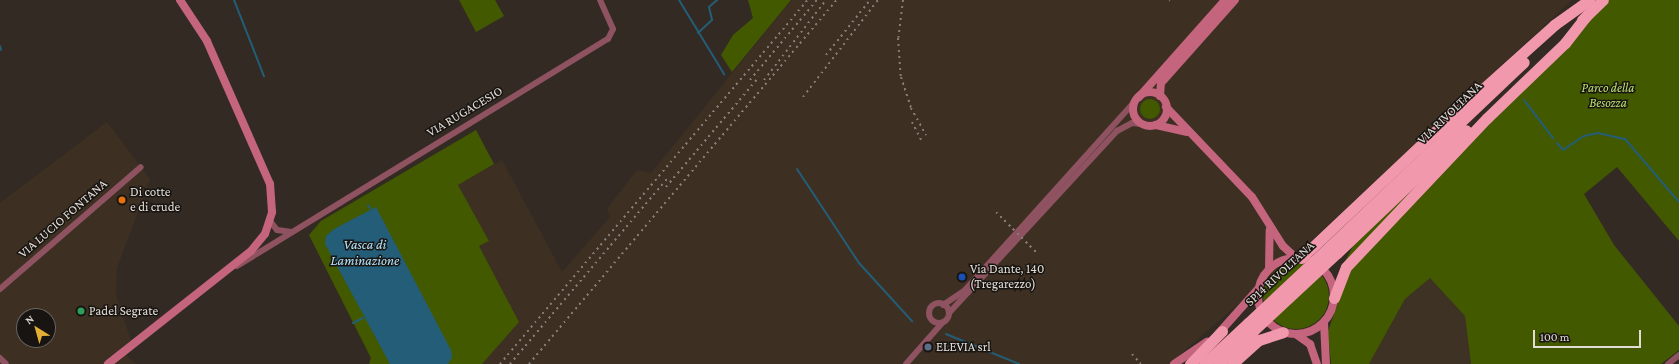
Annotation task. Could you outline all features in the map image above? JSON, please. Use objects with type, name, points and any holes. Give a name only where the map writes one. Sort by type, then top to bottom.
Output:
[{"type":"highway","points":[[1298,258],[1554,25],[1589,0]]},
{"type":"highway","name":"VIA RIVOLTANA","points":[[1334,249],[1589,0]]},
{"type":"highway","points":[[1334,298],[1346,267],[1487,118],[1565,43],[1586,16],[1603,0]]},
{"type":"highway","name":"VIA RIVOLTANA","points":[[1334,249],[1586,16]]},
{"type":"highway","name":"SP14 RIVOLTANA","points":[[1251,326],[1334,249]]},
{"type":"highway","points":[[1204,364],[1251,326]]},
{"type":"highway","points":[[1218,364],[1251,326]]},
{"type":"highway","points":[[1190,364],[1222,331]]},
{"type":"highway","points":[[1232,364],[1259,340],[1283,332]]},
{"type":"street","points":[[108,364],[255,248],[272,225],[273,203],[270,184],[207,41],[180,0]]},
{"type":"street","name":"VIA RUGACESIO","points":[[296,230],[608,39],[613,29],[600,0]]},
{"type":"street","points":[[906,364],[931,338],[949,313],[1012,242],[1052,192],[1225,0]]},
{"type":"street","points":[[1234,0],[1161,83],[1160,96],[1166,107],[1187,133],[1244,189],[1298,258]]},
{"type":"street","points":[[1137,99],[1150,93],[1160,96]]},
{"type":"street","points":[[1137,99],[1134,113],[1141,124]]},
{"type":"street","points":[[1156,125],[1165,117],[1166,107]]},
{"type":"street","points":[[931,338],[932,321],[930,309],[943,305],[965,290],[1057,197],[1100,147],[1123,126],[1141,124],[1156,125],[1187,133]]},
{"type":"street","points":[[1095,143],[1100,147]]},
{"type":"street","name":"VIA LUCIO FONTANA","points":[[0,289],[141,167]]},
{"type":"street","points":[[1052,192],[1057,197]]},
{"type":"street","points":[[1174,364],[1222,331],[1259,288],[1269,269],[1272,239],[1267,220]]},
{"type":"street","points":[[272,225],[296,230]]},
{"type":"street","points":[[212,282],[296,230]]},
{"type":"street","points":[[1269,269],[1283,261],[1298,258],[1315,263],[1326,273],[1334,298],[1324,323],[1326,364]]},
{"type":"street","points":[[1259,288],[1262,313],[1283,332],[1297,335],[1310,344],[1317,364]]},
{"type":"street","points":[[943,305],[949,313]]},
{"type":"street","points":[[932,321],[942,323]]},
{"type":"street","points":[[1297,335],[1312,331],[1324,323]]},
{"type":"street","points":[[1668,364],[1679,355]]},
{"type":"street","points":[[0,358],[6,364]]},
{"type":"shaded area","points":[[792,0],[1572,0],[1306,245],[1169,364],[482,364],[519,322],[479,246],[489,241],[458,185],[502,160],[562,272],[610,217],[607,209],[637,170],[651,173]]},
{"type":"shaded area","points":[[107,122],[150,179],[117,268],[116,295],[131,341],[104,364],[0,364],[0,203]]},
{"type":"shaded area","points":[[1430,277],[1465,316],[1471,364],[1369,364],[1405,299]]},
{"type":"shaded area","points":[[126,355],[136,364],[116,364]]},
{"type":"green space","points":[[459,0],[495,0],[504,16],[476,32]]},
{"type":"green space","points":[[748,0],[791,0],[732,72],[721,55],[733,35],[753,18]]},
{"type":"green space","name":"Parco della Besozza","points":[[1608,0],[1679,0],[1679,241],[1617,167],[1584,194],[1614,245],[1679,326],[1679,350],[1661,364],[1471,364],[1465,316],[1430,278],[1405,299],[1369,364],[1331,364],[1328,331],[1337,306],[1344,263],[1353,246]]},
{"type":"green space","points":[[1146,99],[1154,99],[1160,105],[1160,113],[1154,119],[1146,119],[1140,113],[1140,105]]},
{"type":"green space","points":[[476,130],[494,164],[458,185],[489,241],[479,246],[519,322],[482,364],[369,364],[371,358],[309,235],[321,221]]},
{"type":"green space","points":[[1296,263],[1309,266],[1319,273],[1326,283],[1329,296],[1326,309],[1319,319],[1309,326],[1296,329],[1283,326],[1273,319],[1266,309],[1263,296],[1266,283],[1273,273],[1283,266]]},
{"type":"water","name":"Vasca di Laminazione","points":[[376,207],[451,350],[452,357],[448,364],[390,364],[325,244],[326,236],[334,229]]},
{"type":"waterway","points":[[234,0],[264,76]]},
{"type":"waterway","points":[[679,0],[724,74]]},
{"type":"waterway","points":[[698,33],[712,20],[709,7],[717,0]]},
{"type":"waterway","points":[[0,46],[1,50]]},
{"type":"waterway","points":[[1524,100],[1553,138]]},
{"type":"waterway","points":[[1557,143],[1563,150],[1584,136],[1598,133],[1625,139],[1679,202]]},
{"type":"waterway","points":[[797,169],[859,263],[912,321]]},
{"type":"waterway","points":[[353,323],[363,318]]},
{"type":"waterway","points":[[946,334],[1019,364]]},
{"type":"railway","points":[[500,364],[808,0]]},
{"type":"railway","points":[[750,80],[817,0]]},
{"type":"railway","points":[[764,80],[826,0]]},
{"type":"railway","points":[[529,364],[837,0]]},
{"type":"railway","points":[[826,55],[870,0]]},
{"type":"railway","points":[[803,97],[878,0]]},
{"type":"railway","points":[[903,0],[898,38],[901,77],[911,108],[926,135]]},
{"type":"railway","points":[[666,187],[759,77]]},
{"type":"railway","points":[[912,122],[921,140]]},
{"type":"railway","points":[[510,364],[668,178]]},
{"type":"railway","points":[[996,212],[1038,254]]},
{"type":"railway","points":[[1132,354],[1141,364]]},
{"type":"place","name":"Di cotte e di crude","points":[[122,200]]},
{"type":"place","name":"Via Dante, 140 (Tregarezzo)","points":[[962,277]]},
{"type":"place","name":"Padel Segrate","points":[[81,311]]},
{"type":"place","name":"ELEVIA srl","points":[[928,347]]}]
